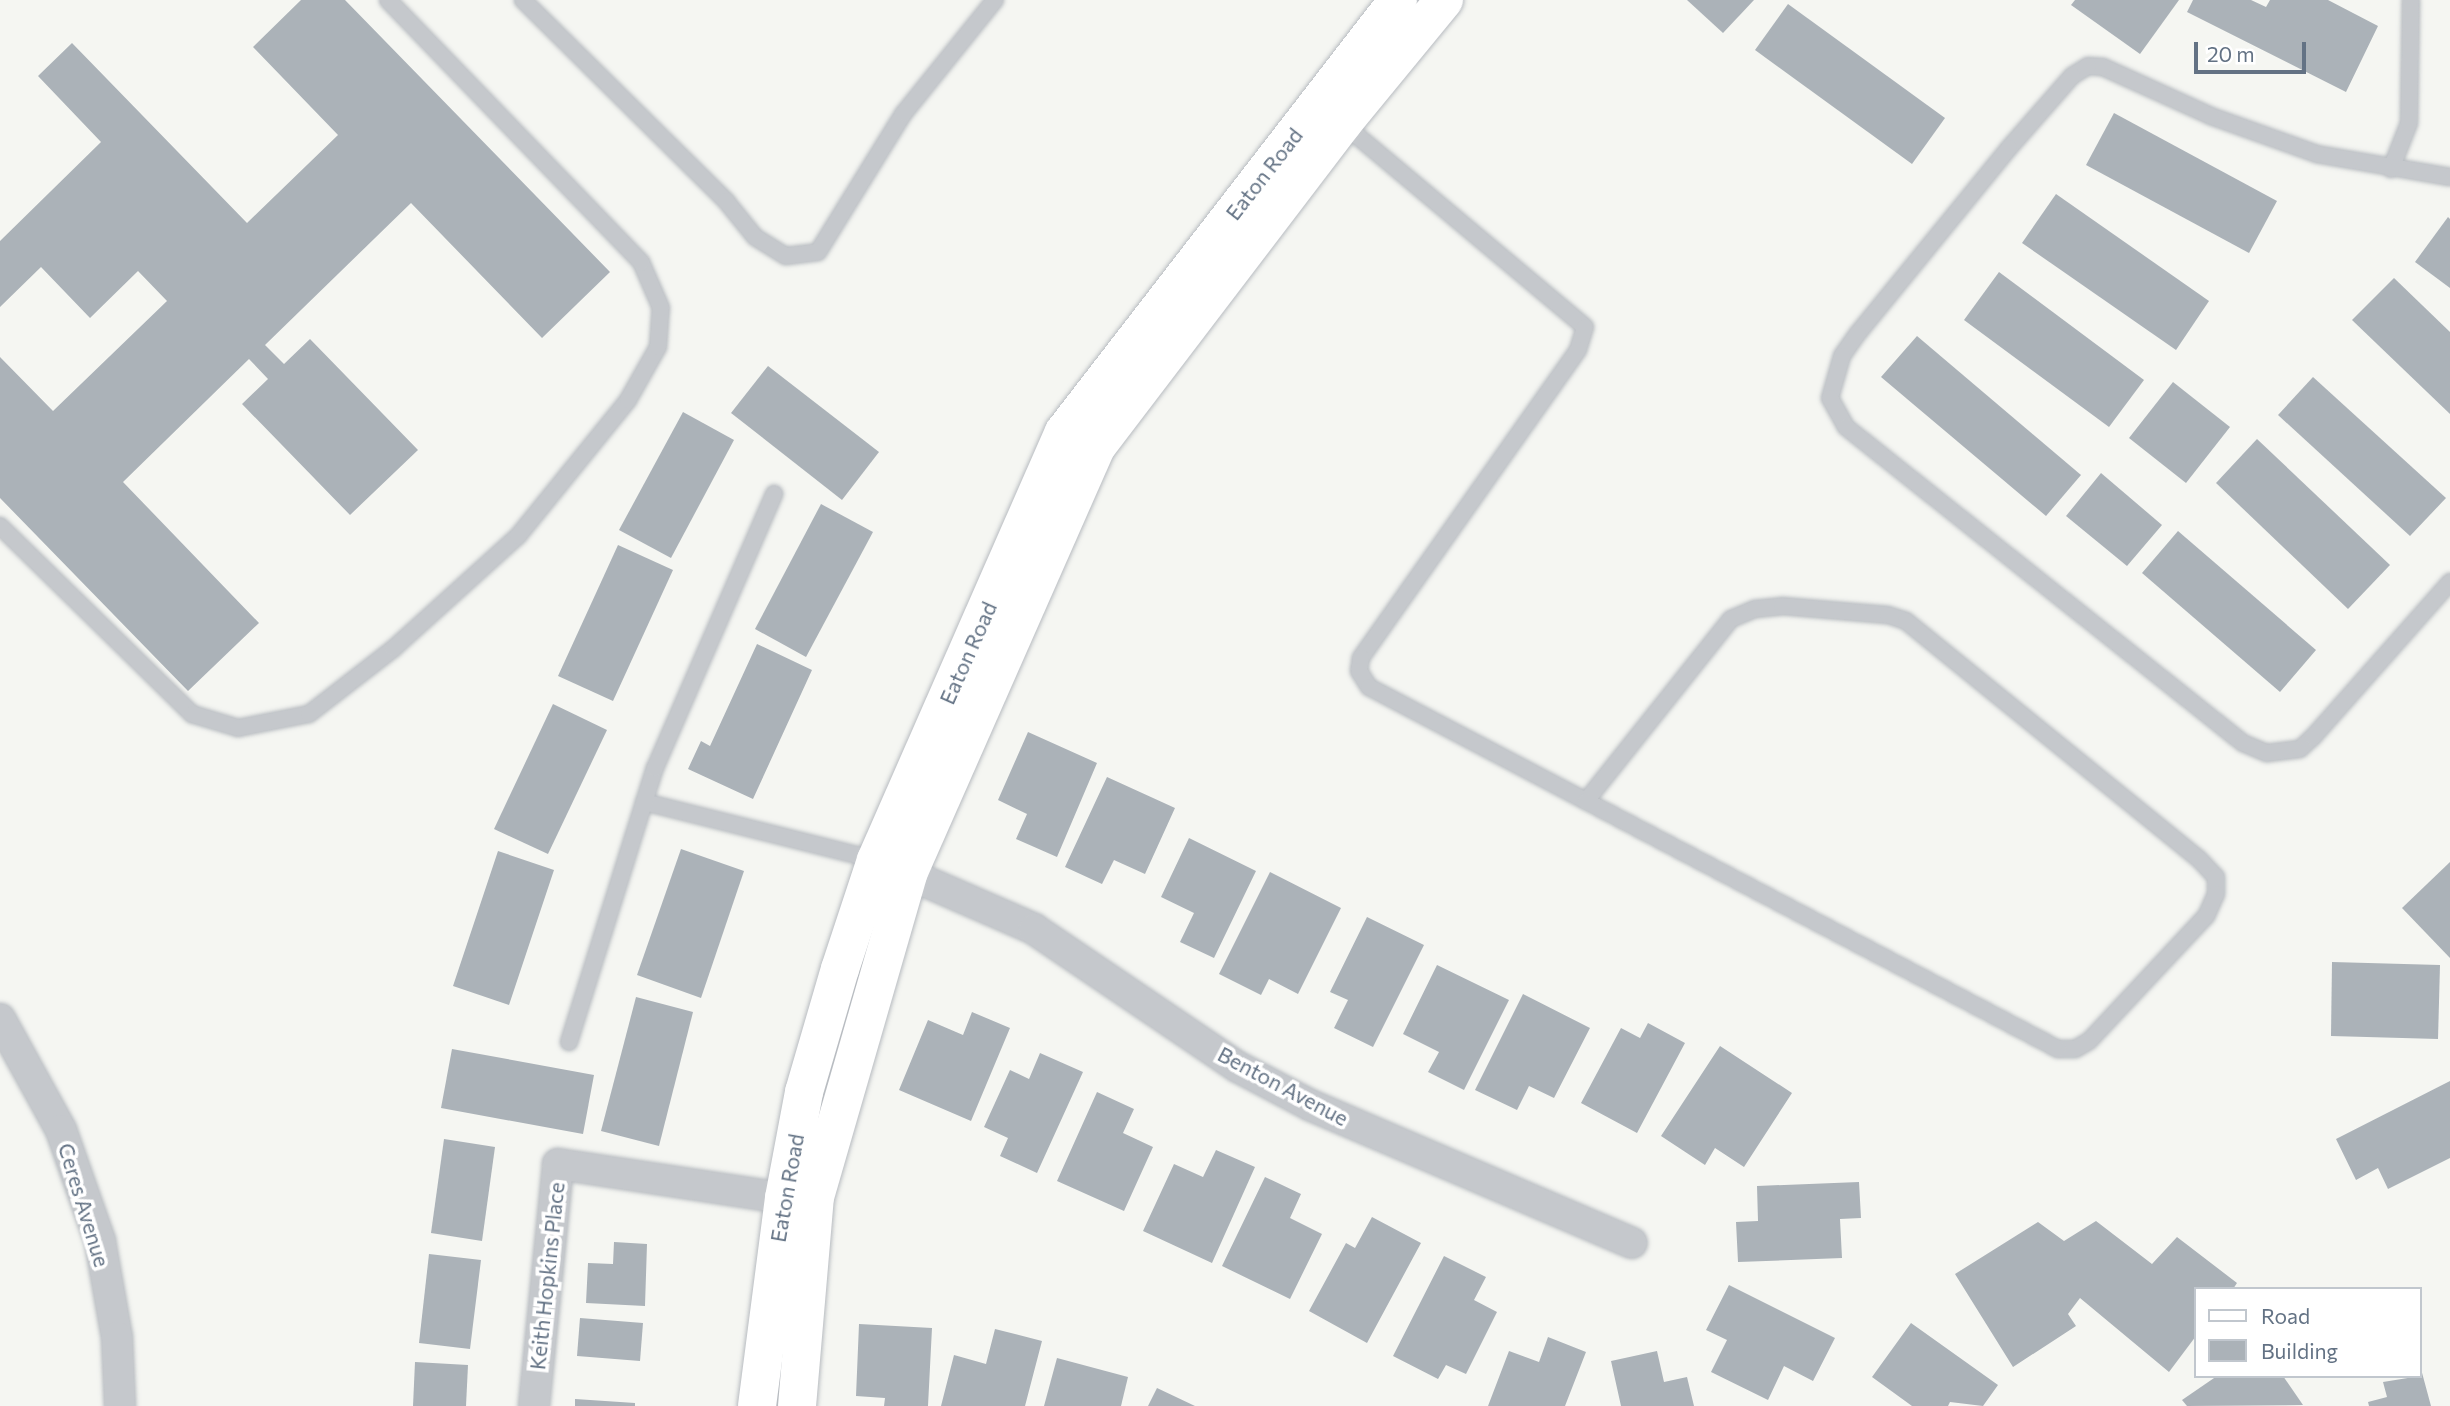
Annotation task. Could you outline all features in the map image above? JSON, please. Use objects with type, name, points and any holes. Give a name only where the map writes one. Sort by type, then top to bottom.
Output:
[{"type":"street","name":"Eaton Road","points":[[757,1406],[784,1198],[804,1092],[1065,432],[1330,113],[1398,0]]},
{"type":"street","points":[[1330,113],[1444,0]]},
{"type":"street","points":[[797,1406],[815,1196],[892,867]]},
{"type":"street","name":"Benton Avenue","points":[[892,867],[1034,929],[1238,1067],[1310,1105],[1632,1242]]},
{"type":"street","name":"Ceres Avenue","points":[[0,1019],[61,1130],[100,1241],[117,1337],[120,1406]]},
{"type":"street","name":"Keith Hopkins Place","points":[[534,1406],[558,1164],[784,1198]]},
{"type":"lane","points":[[0,526],[192,714],[238,728],[309,714],[394,648],[518,536],[628,400],[659,347],[661,308],[641,262],[388,0]]},
{"type":"lane","points":[[523,0],[726,201],[755,237],[786,256],[817,252],[904,113],[995,0]]},
{"type":"lane","points":[[2391,169],[2409,123],[2411,0]]},
{"type":"lane","points":[[2450,177],[2391,169],[2270,139],[2103,67],[2088,66],[2072,76],[2009,148],[1858,333],[1842,356],[1830,398],[1846,427],[2233,735],[2267,753],[2300,749],[2313,737],[2450,582]]},
{"type":"lane","points":[[1330,113],[1585,327],[1578,350],[1361,658],[1359,671],[1369,687],[2058,1049],[2074,1049],[2089,1041],[2206,916],[2216,894],[2216,877],[2199,859],[1906,621],[1888,615],[1782,606],[1755,609],[1731,620],[1586,801]]},
{"type":"lane","points":[[569,1042],[644,802],[774,494]]},
{"type":"lane","points":[[644,802],[892,867]]},
{"type":"building","points":[[301,0],[345,0],[610,272],[542,338],[411,203],[265,345],[284,364],[310,339],[418,450],[350,515],[242,404],[268,379],[249,359],[123,482],[259,623],[188,691],[0,498],[0,357],[53,411],[167,301],[138,271],[90,318],[41,267],[0,307],[0,241],[101,142],[38,76],[72,43],[247,223],[338,135],[253,47]]},
{"type":"building","points":[[1687,0],[1754,0],[1723,33]]},
{"type":"building","points":[[2075,0],[2179,0],[2140,54],[2071,5]]},
{"type":"building","points":[[2193,0],[2251,0],[2266,7],[2270,0],[2328,0],[2378,26],[2346,92],[2187,12]]},
{"type":"building","points":[[1788,4],[1945,118],[1912,164],[1755,50]]},
{"type":"building","points":[[2114,113],[2277,201],[2249,253],[2086,165]]},
{"type":"building","points":[[2056,194],[2209,301],[2176,350],[2022,243]]},
{"type":"building","points":[[2448,217],[2450,219],[2450,288],[2415,262]]},
{"type":"building","points":[[1999,272],[2144,380],[2109,427],[1964,320]]},
{"type":"building","points":[[2394,278],[2450,332],[2450,414],[2352,320]]},
{"type":"building","points":[[1917,336],[2081,475],[2046,516],[1881,377]]},
{"type":"building","points":[[768,366],[879,452],[842,500],[731,413]]},
{"type":"building","points":[[2313,377],[2446,498],[2410,536],[2278,415]]},
{"type":"building","points":[[2173,382],[2230,427],[2186,483],[2129,438]]},
{"type":"building","points":[[683,412],[734,440],[671,558],[619,530]]},
{"type":"building","points":[[2257,439],[2390,565],[2348,609],[2216,483]]},
{"type":"building","points":[[2101,473],[2162,525],[2127,566],[2066,516]]},
{"type":"building","points":[[821,504],[873,532],[806,657],[755,629]]},
{"type":"building","points":[[2178,531],[2316,650],[2280,692],[2142,573]]},
{"type":"building","points":[[618,545],[673,570],[613,701],[558,676]]},
{"type":"building","points":[[757,644],[812,670],[753,799],[688,769],[701,741],[710,746]]},
{"type":"building","points":[[553,704],[607,730],[548,854],[494,829]]},
{"type":"building","points":[[1028,732],[1097,763],[1057,857],[1016,839],[1027,814],[998,800]]},
{"type":"building","points":[[1107,777],[1175,808],[1145,874],[1114,860],[1102,884],[1065,867]]},
{"type":"building","points":[[1189,838],[1256,871],[1214,958],[1180,942],[1194,913],[1161,897]]},
{"type":"building","points":[[681,849],[744,871],[701,998],[637,975]]},
{"type":"building","points":[[498,851],[554,870],[509,1005],[453,986]]},
{"type":"building","points":[[2450,862],[2450,958],[2402,908]]},
{"type":"building","points":[[1270,872],[1341,908],[1298,994],[1269,979],[1261,995],[1219,974]]},
{"type":"building","points":[[1367,917],[1424,945],[1373,1047],[1334,1028],[1348,1000],[1330,992]]},
{"type":"building","points":[[2332,962],[2440,965],[2438,1039],[2331,1036]]},
{"type":"building","points":[[1437,965],[1509,1000],[1464,1090],[1428,1072],[1439,1052],[1403,1034]]},
{"type":"building","points":[[1523,994],[1590,1028],[1554,1098],[1529,1086],[1517,1110],[1475,1090]]},
{"type":"building","points":[[636,997],[693,1012],[659,1146],[601,1131]]},
{"type":"building","points":[[972,1012],[1010,1028],[971,1121],[899,1090],[928,1020],[963,1035]]},
{"type":"building","points":[[1648,1023],[1685,1043],[1637,1133],[1581,1103],[1621,1028],[1640,1038]]},
{"type":"building","points":[[1720,1046],[1792,1093],[1744,1167],[1715,1148],[1705,1165],[1661,1136]]},
{"type":"building","points":[[452,1049],[594,1075],[583,1134],[441,1108]]},
{"type":"building","points":[[1040,1053],[1083,1072],[1037,1173],[1000,1156],[1008,1138],[984,1127],[1010,1070],[1029,1079]]},
{"type":"building","points":[[2450,1081],[2450,1158],[2388,1189],[2378,1168],[2356,1180],[2336,1139]]},
{"type":"building","points":[[1097,1092],[1134,1109],[1123,1133],[1153,1147],[1124,1211],[1057,1181]]},
{"type":"building","points":[[444,1139],[495,1147],[482,1241],[431,1233]]},
{"type":"building","points":[[1216,1150],[1255,1167],[1212,1263],[1143,1231],[1174,1164],[1203,1177]]},
{"type":"building","points":[[1265,1177],[1301,1194],[1290,1218],[1322,1234],[1290,1299],[1222,1266]]},
{"type":"building","points":[[1859,1182],[1861,1218],[1840,1219],[1842,1258],[1738,1262],[1736,1222],[1758,1221],[1757,1186]]},
{"type":"building","points":[[1372,1217],[1421,1243],[1367,1343],[1309,1311],[1346,1243],[1355,1248]]},
{"type":"building","points":[[2096,1221],[2152,1264],[2177,1237],[2237,1283],[2234,1287],[2194,1287],[2194,1339],[2169,1372],[2080,1298],[2068,1314],[2076,1326],[2013,1367],[1955,1274],[2038,1222],[2064,1241]]},
{"type":"building","points":[[614,1242],[647,1244],[645,1306],[586,1303],[588,1263],[613,1264]]},
{"type":"building","points":[[429,1254],[481,1260],[470,1349],[419,1343]]},
{"type":"building","points":[[1444,1256],[1486,1277],[1474,1300],[1497,1312],[1466,1374],[1446,1365],[1438,1379],[1393,1356]]},
{"type":"building","points":[[1729,1285],[1835,1338],[1813,1381],[1784,1366],[1768,1400],[1711,1372],[1727,1340],[1706,1330]]},
{"type":"building","points":[[580,1318],[643,1323],[640,1361],[577,1356]]},
{"type":"building","points":[[1911,1323],[1998,1385],[1983,1406],[1950,1402],[1948,1406],[1912,1406],[1872,1377]]},
{"type":"building","points":[[859,1324],[932,1328],[928,1406],[884,1406],[885,1398],[856,1396]]},
{"type":"building","points":[[995,1329],[1042,1341],[1025,1406],[941,1406],[954,1355],[986,1364]]},
{"type":"building","points":[[1548,1337],[1586,1352],[1565,1406],[1488,1406],[1509,1351],[1539,1362]]},
{"type":"building","points":[[1657,1351],[1664,1382],[1687,1377],[1694,1406],[1621,1406],[1611,1361]]},
{"type":"building","points":[[1057,1358],[1128,1377],[1121,1406],[1044,1406]]},
{"type":"building","points":[[415,1362],[468,1365],[466,1406],[413,1406]]},
{"type":"building","points":[[2422,1373],[2431,1406],[2369,1406],[2368,1402],[2387,1397],[2383,1382],[2422,1378]]},
{"type":"building","points":[[2214,1378],[2284,1378],[2303,1405],[2187,1406],[2182,1400]]},
{"type":"building","points":[[1157,1388],[1195,1406],[1148,1406]]},
{"type":"building","points":[[575,1399],[635,1403],[635,1406],[575,1406]]}]
